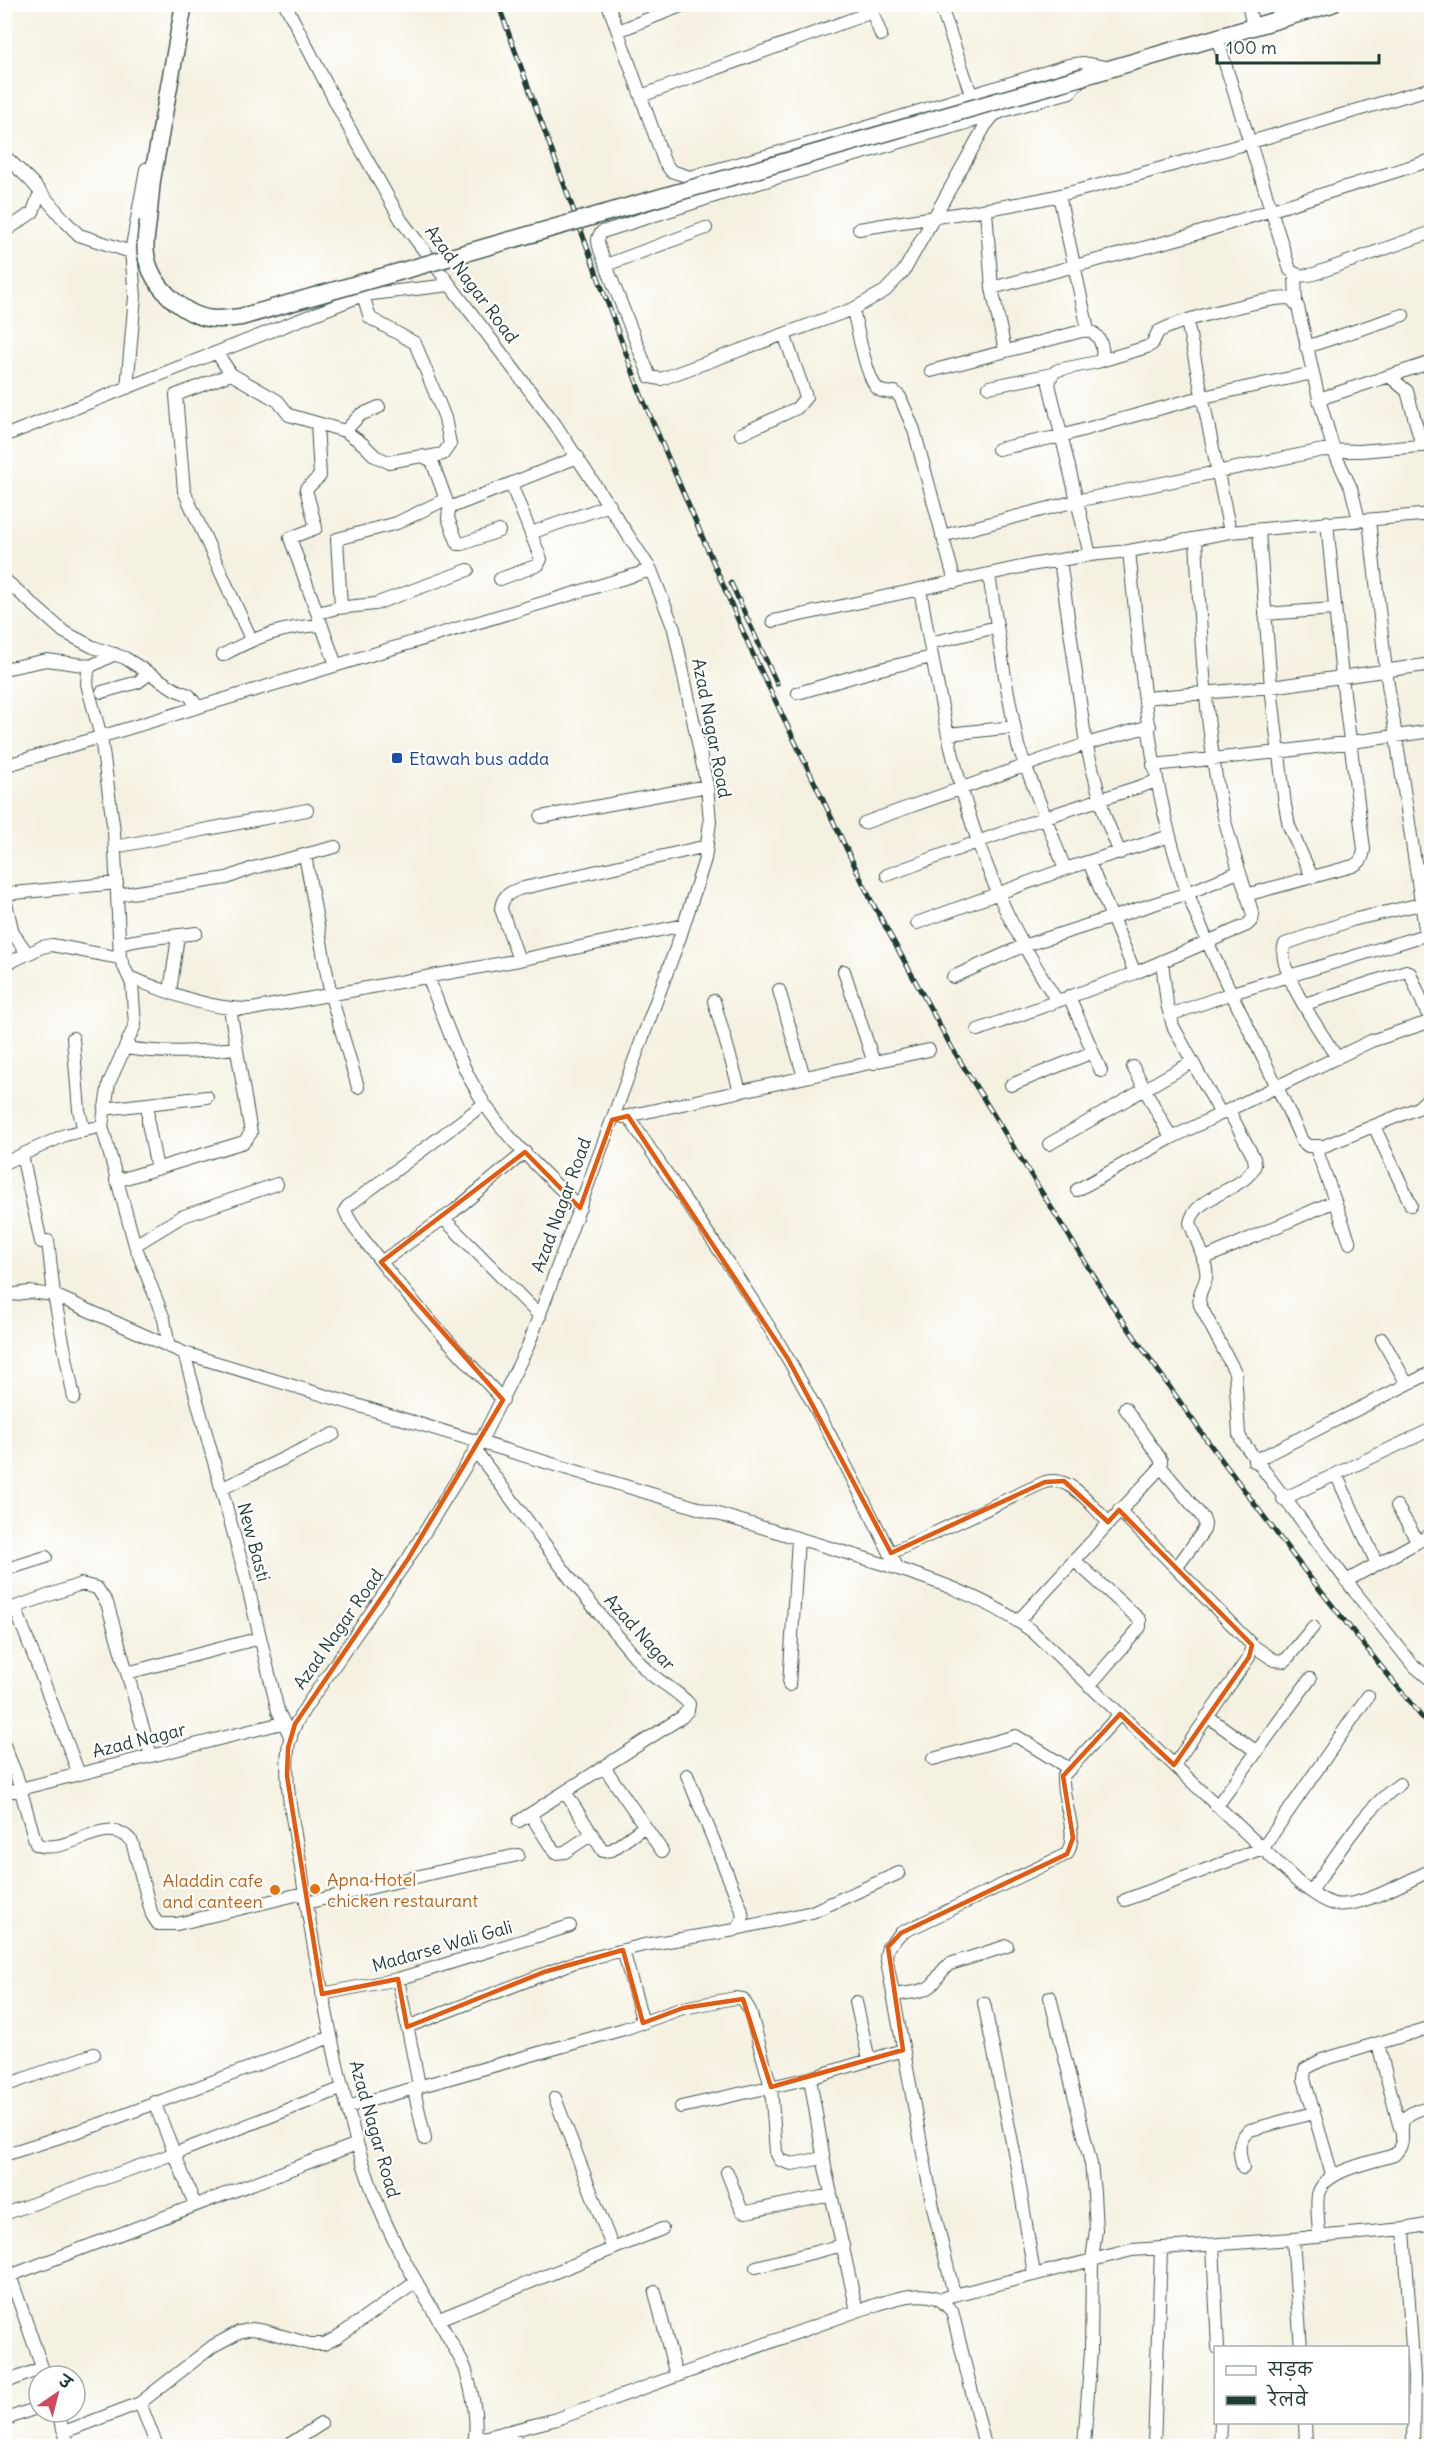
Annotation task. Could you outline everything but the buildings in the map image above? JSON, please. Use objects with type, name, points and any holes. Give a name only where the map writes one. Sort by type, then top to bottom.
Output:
[{"type":"main road","points":[[184,4],[160,135],[146,253],[154,278],[172,299],[194,314],[216,320],[241,317],[1332,4]]},
{"type":"street","points":[[608,4],[664,161],[671,171],[690,177],[848,133],[1076,64],[1112,68]]},
{"type":"street","points":[[618,31],[686,4]]},
{"type":"street","points":[[940,4],[971,94]]},
{"type":"street","points":[[1248,4],[1253,27]]},
{"type":"street","name":"Azad Nagar Road","points":[[287,5],[348,126],[401,220],[578,457],[651,570],[674,629],[707,786],[710,822],[705,859],[684,925],[528,1347],[503,1400],[478,1445],[408,1559],[295,1724],[288,1748],[287,1776],[305,1898],[322,1994],[347,2107],[357,2144],[381,2212],[416,2282],[465,2367],[472,2389],[474,2443]]},
{"type":"street","points":[[641,96],[871,8],[881,35]]},
{"type":"street","points":[[1217,38],[1290,270],[1295,275],[1314,274],[1431,232]]},
{"type":"street","points":[[994,115],[985,126],[904,271],[885,291],[853,309],[661,379],[654,379],[648,373],[598,242],[598,236],[606,229],[1070,92],[1085,76]]},
{"type":"street","points":[[859,229],[935,216],[986,211],[1059,195],[1431,88]]},
{"type":"street","points":[[127,388],[135,296],[131,252],[151,142],[160,135]]},
{"type":"street","points":[[4,155],[79,235],[131,252]]},
{"type":"street","points":[[992,288],[1192,235],[1431,160]]},
{"type":"street","points":[[4,232],[33,212],[40,192]]},
{"type":"street","points":[[1059,195],[1088,330]]},
{"type":"street","points":[[986,211],[992,288],[1005,351]]},
{"type":"street","points":[[606,265],[706,228]]},
{"type":"street","points":[[1170,1015],[1232,993],[1429,934],[1422,904],[1364,520],[1333,448],[1319,399],[1296,303],[1295,275]]},
{"type":"street","points":[[4,436],[363,295],[450,285]]},
{"type":"street","points":[[217,352],[231,374],[278,401],[289,415],[345,431],[375,456],[388,462],[443,454],[450,444],[445,418],[415,343],[370,318],[363,295]]},
{"type":"street","points":[[989,387],[1052,374],[1147,347],[1152,344],[1158,332],[1187,321],[1283,298],[1291,298],[1296,303]]},
{"type":"street","points":[[853,309],[870,377],[876,388],[884,393],[895,392],[900,397],[914,430],[955,582]]},
{"type":"street","points":[[1306,347],[1403,315]]},
{"type":"street","points":[[1187,321],[1230,532]]},
{"type":"street","points":[[931,371],[1088,330],[1098,336],[1103,354],[1102,359],[1097,362]]},
{"type":"street","points":[[741,434],[797,408],[806,397],[784,334]]},
{"type":"street","points":[[1319,399],[1431,362]]},
{"type":"street","points":[[998,449],[1061,436],[1202,398],[1313,372]]},
{"type":"street","points":[[231,374],[176,395],[184,491],[251,639]]},
{"type":"street","points":[[1052,374],[1048,384],[1090,555]]},
{"type":"street","points":[[942,536],[1076,501],[1333,448],[1360,451],[1427,445],[1407,391],[1389,376]]},
{"type":"street","points":[[345,431],[360,415],[379,407]]},
{"type":"street","points":[[317,424],[320,476],[306,489],[316,528],[290,537],[336,665]]},
{"type":"street","points":[[428,457],[432,461],[448,504],[450,525],[457,543],[459,545],[499,531]]},
{"type":"street","points":[[341,608],[337,539],[397,523],[511,484],[578,457]]},
{"type":"street","points":[[500,579],[535,567],[540,562],[540,555],[511,484]]},
{"type":"street","points":[[531,533],[610,505]]},
{"type":"street","points":[[773,621],[1060,560],[1129,551],[1230,532],[1431,514]]},
{"type":"street","points":[[1246,896],[1353,866],[1360,862],[1363,856],[1364,849],[1342,678],[1327,522]]},
{"type":"street","points":[[1260,531],[1271,687],[1289,826],[1312,877]]},
{"type":"street","points":[[978,1030],[1135,973],[1247,925],[1252,920],[1219,794],[1200,618],[1196,538]]},
{"type":"street","points":[[1129,551],[1153,765],[1170,836],[1188,892],[1208,942],[1279,1087],[1302,1141],[1316,1148],[1418,1108],[1431,1095]]},
{"type":"street","points":[[1060,560],[1086,744],[1106,817],[1120,854]]},
{"type":"street","points":[[223,655],[251,639],[320,619],[341,608],[375,604],[468,570]]},
{"type":"street","points":[[4,766],[651,570]]},
{"type":"street","points":[[989,575],[1014,727],[1025,767],[1065,869]]},
{"type":"street","points":[[4,579],[63,632],[93,647],[115,654],[176,690],[189,695],[198,707]]},
{"type":"street","points":[[920,589],[948,734],[978,843],[998,894],[1023,946],[1057,1001]]},
{"type":"street","points":[[1265,614],[1335,609]]},
{"type":"street","points":[[930,643],[997,627]]},
{"type":"street","points":[[115,654],[91,666],[88,671],[87,684],[101,737],[115,847],[120,958],[131,978],[135,1025],[111,1077],[102,1126],[135,1245],[164,1319],[169,1347]]},
{"type":"street","points":[[798,693],[876,670],[932,657]]},
{"type":"street","points":[[4,669],[48,660],[91,666]]},
{"type":"street","points":[[1146,698],[1271,687],[1431,664]]},
{"type":"street","points":[[102,692],[138,682],[149,674]]},
{"type":"street","points":[[864,823],[1086,744],[1150,726]]},
{"type":"street","points":[[948,734],[1014,727]]},
{"type":"street","points":[[1153,765],[1279,752],[1431,731]]},
{"type":"street","points":[[887,875],[1046,817],[1157,781]]},
{"type":"street","points":[[541,817],[707,786]]},
{"type":"street","points":[[115,847],[307,810]]},
{"type":"street","points":[[917,923],[1065,869],[1120,854],[1170,836]]},
{"type":"street","points":[[519,960],[501,909],[502,901],[509,893],[707,846]]},
{"type":"street","points":[[27,953],[13,933],[5,898],[227,878],[253,868],[335,847]]},
{"type":"street","points":[[305,855],[331,996],[358,1087]]},
{"type":"street","points":[[1089,862],[1135,973]]},
{"type":"street","points":[[1417,871],[1431,867]]},
{"type":"street","points":[[953,977],[1023,946],[1188,892],[1238,872]]},
{"type":"street","points":[[1337,1058],[1288,977],[1282,949],[1290,941],[1352,920],[1422,904]]},
{"type":"street","points":[[131,978],[209,1005],[230,1009],[252,1009],[519,960],[684,925]]},
{"type":"street","points":[[121,944],[146,938],[160,939],[196,933]]},
{"type":"street","points":[[170,992],[178,936]]},
{"type":"street","points":[[4,965],[27,953],[52,945],[120,958]]},
{"type":"street","points":[[1161,961],[1173,1026],[1192,1062],[1254,1158],[1255,1165],[1248,1176],[1201,1206],[1191,1216],[1190,1224],[1207,1277],[1199,1293],[1200,1305],[1235,1372],[1239,1434],[1254,1461],[1346,1581],[1412,1664],[1430,1679]]},
{"type":"street","points":[[844,971],[874,1063]]},
{"type":"street","points":[[1077,1190],[1171,1138],[1337,1058],[1386,1035],[1431,1020],[1410,973],[1406,971],[1305,1004]]},
{"type":"street","points":[[428,977],[460,1059],[484,1104],[525,1152],[580,1208]]},
{"type":"street","points":[[779,990],[804,1077]]},
{"type":"street","points":[[1070,996],[1101,1071]]},
{"type":"street","points":[[714,1001],[740,1091]]},
{"type":"street","points":[[116,1181],[244,1142],[249,1138],[251,1133],[230,1009]]},
{"type":"street","points":[[73,1038],[84,1131]]},
{"type":"street","points":[[126,1048],[162,1052],[196,1052],[236,1047]]},
{"type":"street","points":[[612,1120],[929,1050]]},
{"type":"street","points":[[1011,1085],[1093,1052]]},
{"type":"street","points":[[1049,1143],[1192,1062]]},
{"type":"street","points":[[1133,1067],[1171,1138]]},
{"type":"street","points":[[104,1109],[207,1097]]},
{"type":"street","points":[[148,1104],[148,1123],[157,1169]]},
{"type":"street","points":[[484,1104],[345,1210],[350,1221],[381,1262],[436,1328],[503,1400]]},
{"type":"street","points":[[628,1116],[681,1198],[727,1262],[788,1359],[849,1468],[898,1569]]},
{"type":"street","points":[[4,1163],[53,1140],[102,1126]]},
{"type":"street","points":[[1374,1126],[1411,1205]]},
{"type":"street","points":[[1316,1148],[1350,1243]]},
{"type":"street","points":[[381,1262],[443,1218],[525,1152]]},
{"type":"street","points":[[22,1155],[45,1242],[74,1398]]},
{"type":"street","points":[[135,1245],[181,1217],[277,1184]]},
{"type":"street","points":[[1203,1259],[1335,1201]]},
{"type":"street","points":[[443,1218],[540,1316]]},
{"type":"street","points":[[4,1296],[29,1292],[54,1295],[184,1353],[478,1445],[898,1569],[993,1605],[1018,1621],[1263,1848],[1311,1891],[1332,1904],[1347,1905],[1362,1901],[1431,1870]]},
{"type":"street","points":[[1382,1339],[1407,1384]]},
{"type":"street","name":"New Basti","points":[[184,1353],[282,1723],[291,1738]]},
{"type":"street","points":[[1254,1461],[1431,1372]]},
{"type":"street","points":[[1125,1408],[1161,1460],[1161,1467],[1203,1518],[1205,1524],[1204,1530],[1177,1567]]},
{"type":"street","points":[[1283,1499],[1431,1429]]},
{"type":"street","points":[[221,1489],[334,1434]]},
{"type":"street","name":"Azad Nagar","points":[[478,1445],[572,1581],[646,1671],[689,1704],[688,1710],[682,1717],[525,1817],[555,1853],[565,1852],[592,1834]]},
{"type":"street","points":[[1018,1621],[1161,1467]]},
{"type":"street","points":[[1336,1474],[1377,1564]]},
{"type":"street","points":[[891,1553],[1054,1479],[1064,1481],[1073,1488],[1108,1522]]},
{"type":"street","points":[[1397,1506],[1418,1542]]},
{"type":"street","points":[[1119,1510],[1252,1645],[1274,1660],[1285,1661],[1313,1627]]},
{"type":"street","points":[[1346,1581],[1431,1534]]},
{"type":"street","points":[[789,1685],[798,1539]]},
{"type":"street","points":[[4,1570],[46,1557]]},
{"type":"street","points":[[1074,1560],[1140,1620],[1140,1627],[1089,1686]]},
{"type":"street","points":[[79,1774],[10,1609],[81,1584],[97,1588],[107,1603],[151,1756]]},
{"type":"street","points":[[127,1674],[260,1638]]},
{"type":"street","points":[[1174,1765],[1249,1657],[1252,1645]]},
{"type":"street","points":[[1217,1806],[1310,1679]]},
{"type":"street","points":[[1125,1900],[1263,1848],[1368,1696]]},
{"type":"street","points":[[954,2294],[939,2238],[903,2049],[886,1956],[888,1947],[901,1933],[1067,1854],[1073,1838],[1062,1785],[1063,1776],[1120,1714]]},
{"type":"street","points":[[1207,1716],[1257,1752]]},
{"type":"street","name":"Azad Nagar","points":[[4,1793],[282,1723]]},
{"type":"street","points":[[933,1759],[1016,1737],[1068,1768]]},
{"type":"street","points":[[4,1745],[36,1844],[42,1847],[52,1847],[107,1831],[116,1830],[125,1833],[132,1842],[152,1915],[158,1924],[177,1924],[518,1855]]},
{"type":"street","points":[[604,1767],[662,1851]]},
{"type":"street","points":[[687,1775],[744,1916],[742,1924],[735,1930]]},
{"type":"street","points":[[1311,1891],[1368,1812],[1400,1784]]},
{"type":"street","points":[[565,1792],[603,1851],[608,1852],[645,1827]]},
{"type":"street","points":[[407,2027],[488,1998],[552,1970],[622,1950],[735,1930],[812,1912],[899,1873]]},
{"type":"street","name":"Madarse Wali Gali","points":[[322,1994],[398,1979],[570,1926]]},
{"type":"street","points":[[893,1995],[931,1986],[943,1968],[950,1964],[1007,1946]]},
{"type":"street","points":[[622,1950],[643,2023]]},
{"type":"street","points":[[398,1979],[419,2085],[415,2094],[425,2139]]},
{"type":"street","points":[[1050,1997],[1091,2163],[1096,2230],[1092,2260],[1091,2351],[1084,2446]]},
{"type":"street","points":[[347,2107],[643,2023],[682,2008],[735,1998],[743,1999],[750,2011],[771,2087],[776,2152],[780,2160],[792,2164],[824,2158]]},
{"type":"street","points":[[855,2002],[869,2060]]},
{"type":"street","points":[[984,2003],[1016,2162],[1034,2274]]},
{"type":"street","points":[[1332,2175],[1304,2079],[1305,2069],[1322,2060],[1431,2028]]},
{"type":"street","points":[[4,2155],[100,2124],[331,2037]]},
{"type":"street","points":[[1319,2237],[1318,2195],[1322,2185],[1332,2175],[1394,2155],[1400,2150],[1402,2142],[1400,2128],[1378,2044]]},
{"type":"street","points":[[681,2107],[810,2078],[903,2049]]},
{"type":"street","points":[[4,2086],[94,2054]]},
{"type":"street","points":[[810,2078],[831,2194],[857,2311]]},
{"type":"street","points":[[4,2214],[176,2153],[343,2088]]},
{"type":"street","points":[[555,2098],[613,2249]]},
{"type":"street","points":[[154,2102],[195,2205]]},
{"type":"street","points":[[1400,2128],[1403,2119],[1408,2114],[1431,2106]]},
{"type":"street","points":[[1243,2168],[1239,2151],[1244,2134],[1250,2130],[1314,2113]]},
{"type":"street","points":[[7,2277],[357,2144]]},
{"type":"street","points":[[727,2172],[738,2205],[742,2211],[746,2212],[831,2194]]},
{"type":"street","points":[[474,2443],[505,2432],[557,2419],[857,2311],[908,2296],[939,2299],[1132,2250],[1293,2240],[1404,2229],[1431,2224]]},
{"type":"street","points":[[439,2319],[663,2229]]},
{"type":"street","points":[[1404,2229],[1414,2377],[1413,2446]]},
{"type":"street","points":[[1293,2240],[1301,2346]]},
{"type":"street","points":[[756,2267],[843,2245]]},
{"type":"street","points":[[1213,2245],[1218,2346]]},
{"type":"street","points":[[1154,2446],[1161,2250]]},
{"type":"street","points":[[4,2258],[7,2277],[41,2364]]},
{"type":"street","points":[[64,2432],[140,2403],[213,2346],[239,2332],[252,2329],[310,2344],[324,2344],[416,2282]]},
{"type":"street","points":[[655,2292],[676,2376]]},
{"type":"street","points":[[939,2299],[952,2311],[985,2446]]},
{"type":"street","points":[[4,2383],[27,2377]]},
{"type":"street","points":[[140,2403],[157,2446]]},
{"type":"street","points":[[4,2420],[27,2411]]},
{"type":"street","points":[[61,2424],[69,2446]]},
{"type":"street","points":[[287,2446],[321,2424]]},
{"type":"street","points":[[1220,2446],[1221,2424]]},
{"type":"street","points":[[1305,2424],[1306,2446]]},
{"type":"street","points":[[505,2432],[522,2446]]},
{"type":"highlighted area","points":[[628,1116],[788,1359],[891,1553],[1045,1482],[1064,1481],[1108,1522],[1119,1510],[1252,1645],[1249,1657],[1174,1765],[1120,1714],[1063,1776],[1073,1838],[1067,1854],[901,1933],[888,1947],[903,2050],[771,2087],[743,1999],[683,2008],[643,2023],[623,1950],[544,1972],[407,2027],[398,1979],[322,1994],[287,1776],[288,1748],[295,1724],[408,1559],[503,1400],[381,1262],[525,1152],[580,1208],[612,1120]]},
{"type":"railway","points":[[498,4],[642,397],[751,650],[872,902],[952,1048],[1110,1302],[1206,1439],[1304,1570],[1432,1730]]},
{"type":"railway","points":[[731,583],[777,684]]},
{"type":"place","name":"Etawah bus adda","points":[[397,758]]},
{"type":"place","name":"Apna Hotel chicken restaurant","points":[[315,1889]]},
{"type":"place","name":"Aladdin cafe and canteen","points":[[275,1890]]}]
